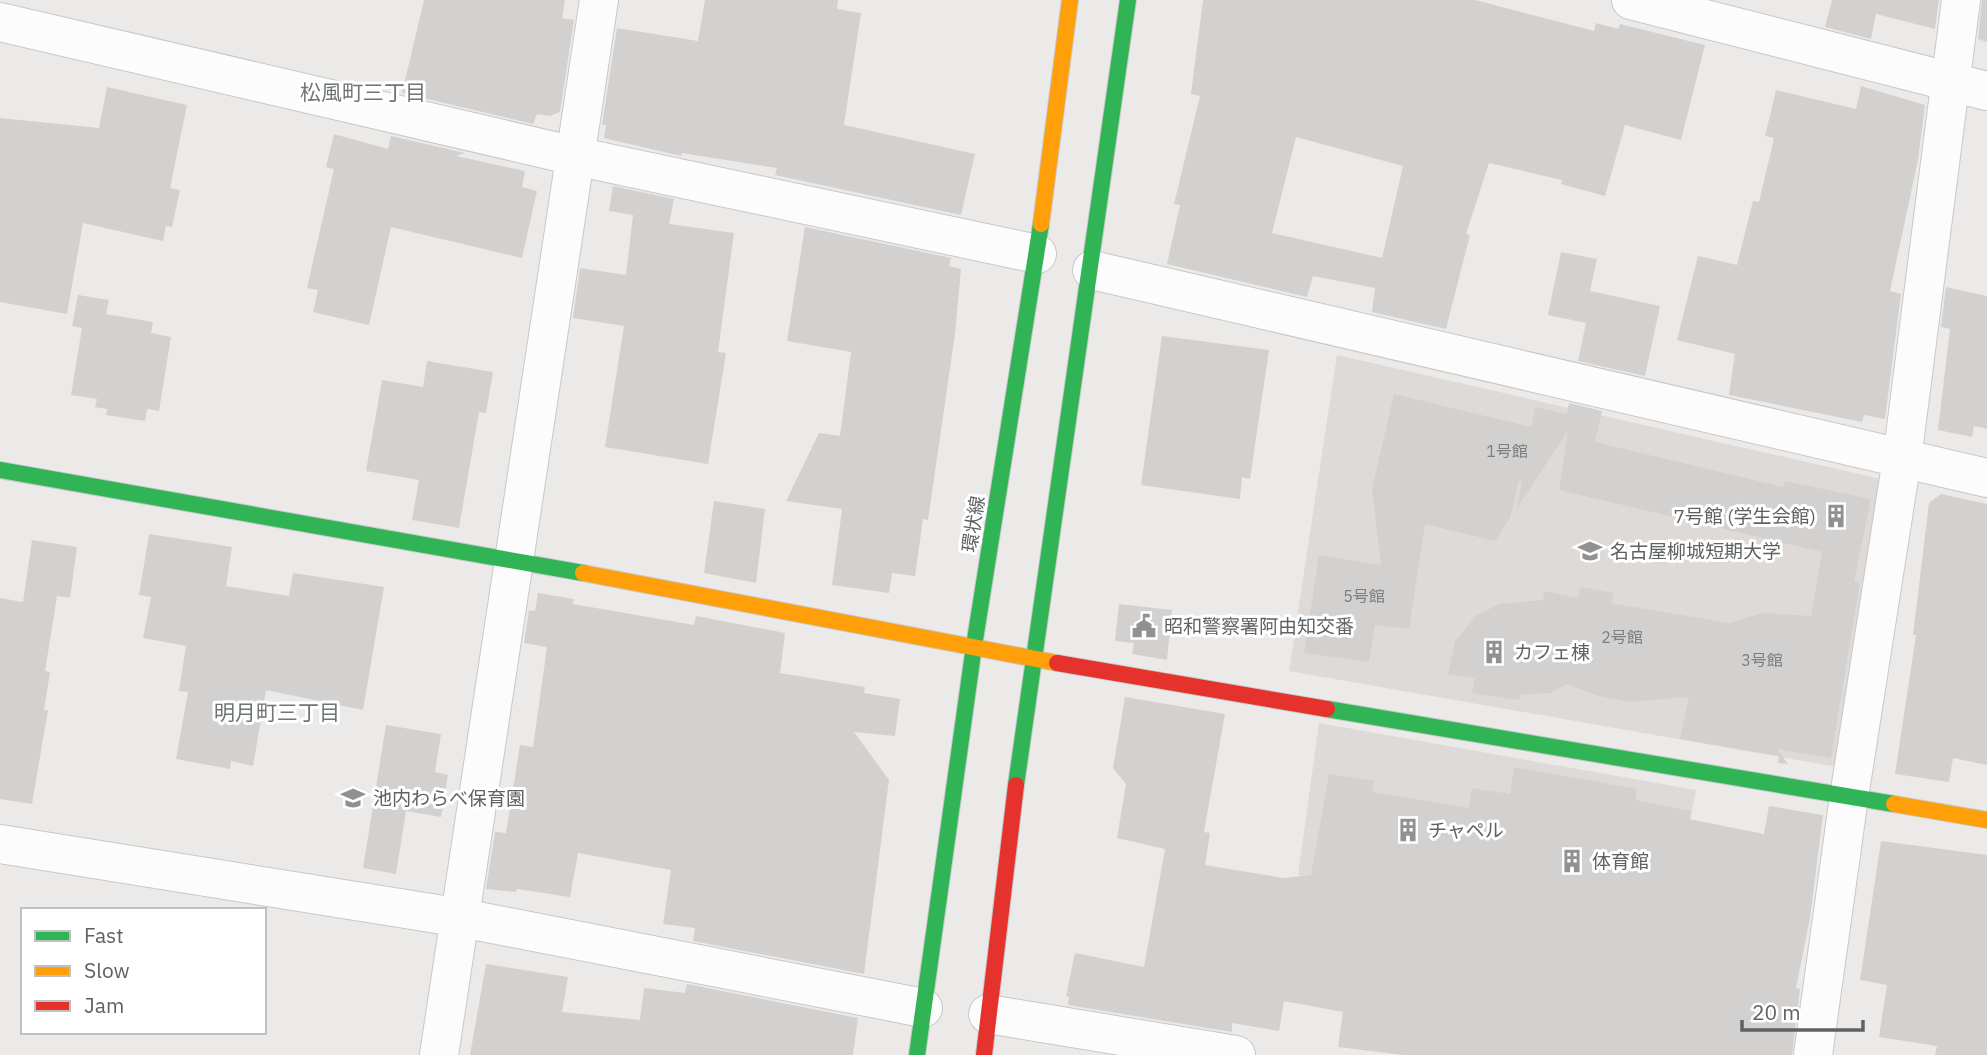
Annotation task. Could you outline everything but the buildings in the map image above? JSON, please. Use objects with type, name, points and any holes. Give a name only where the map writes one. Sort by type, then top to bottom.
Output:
[{"type":"main road","name":"環状線","points":[[917,1055],[974,646],[1037,254],[1070,0]]},
{"type":"main road","points":[[984,1055],[1034,657],[1092,270],[1128,0]]},
{"type":"main road","points":[[0,470],[516,560],[1108,673],[1987,820]]},
{"type":"street","points":[[439,1055],[462,918],[599,0]]},
{"type":"street","points":[[1631,0],[1987,91]]},
{"type":"street","points":[[1813,1055],[1849,797],[1902,459],[1961,0]]},
{"type":"street","points":[[0,22],[575,156],[1037,254]]},
{"type":"street","points":[[1092,270],[1987,478]]},
{"type":"street","points":[[0,844],[462,918],[923,1008]]},
{"type":"street","points":[[988,1014],[1236,1055]]},
{"type":"shaded area","name":"名古屋柳城短期大学","points":[[1337,355],[1881,479],[1843,758],[1832,766],[1289,671]]},
{"type":"shaded area","points":[[1319,723],[1696,790],[1667,941],[1506,909],[1298,875]]},
{"type":"traffic: fast","points":[[1016,785],[1128,0]]},
{"type":"traffic: fast","points":[[917,1055],[974,646],[1041,224]]},
{"type":"traffic: fast","points":[[0,470],[583,573]]},
{"type":"traffic: fast","points":[[1327,709],[1894,804]]},
{"type":"traffic: slow","points":[[1041,224],[1070,0]]},
{"type":"traffic: slow","points":[[583,573],[1057,663]]},
{"type":"traffic: slow","points":[[1894,804],[1987,820]]},
{"type":"traffic: jam","points":[[1057,663],[1327,709]]},
{"type":"traffic: jam","points":[[984,1055],[1016,785]]},
{"type":"place","name":"7号館 (学生会館)","points":[[1836,516]]},
{"type":"place","name":"名古屋柳城短期大学","points":[[1590,551]]},
{"type":"place","name":"昭和警察署阿由知交番","points":[[1144,626]]},
{"type":"place","name":"カフェ棟","points":[[1494,652]]},
{"type":"place","name":"池内わらべ保育園","points":[[353,798]]},
{"type":"place","name":"チャペル","points":[[1408,830]]},
{"type":"place","name":"体育館","points":[[1572,861]]},
{"type":"district","name":"松風町三丁目","points":[[363,92]]},
{"type":"district","name":"明月町三丁目","points":[[277,712]]}]
